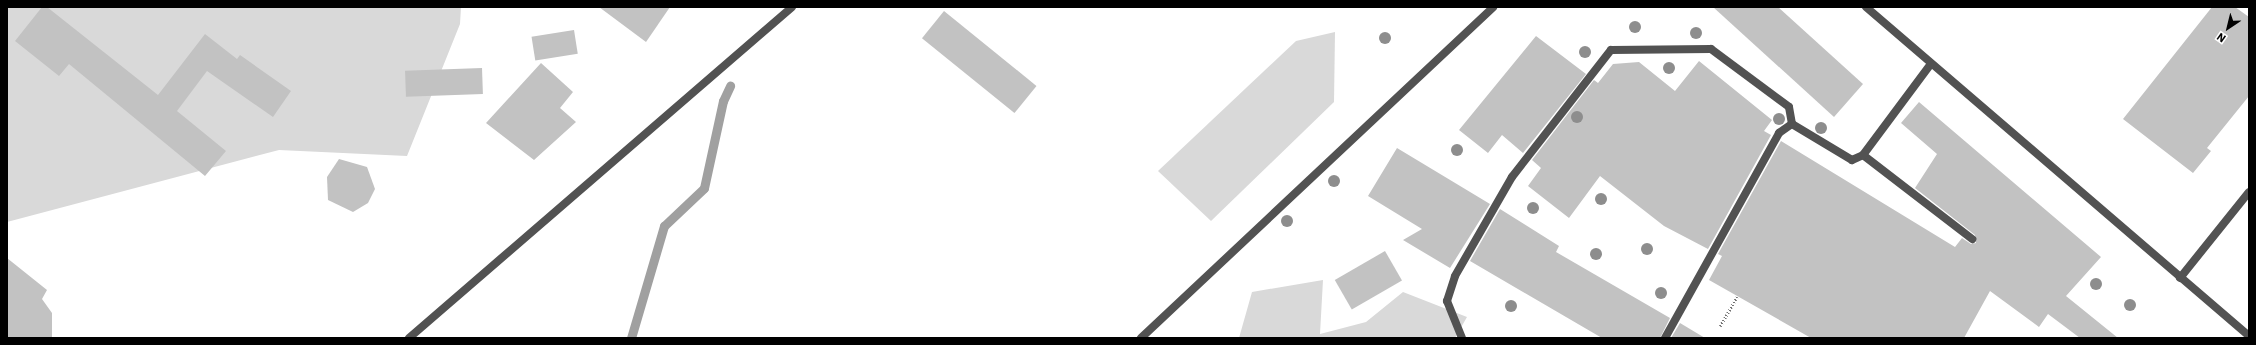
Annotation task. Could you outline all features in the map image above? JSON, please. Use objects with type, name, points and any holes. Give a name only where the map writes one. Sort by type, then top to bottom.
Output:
[{"type":"street","points":[[409,338],[792,7]]},
{"type":"street","points":[[1141,338],[1493,7]]},
{"type":"street","points":[[1866,7],[1930,65],[2249,336]]},
{"type":"street","points":[[1462,338],[1447,301],[1455,276],[1512,177],[1611,50],[1711,49],[1789,107],[1792,124],[1852,160],[1863,155],[1930,65]]},
{"type":"street","points":[[1665,338],[1779,133],[1792,124]]},
{"type":"street","points":[[1863,155],[1972,239]]},
{"type":"street","points":[[2180,278],[2249,192]]},
{"type":"path","points":[[1720,326],[1737,296]]},
{"type":"shaded area","points":[[7,7],[461,7],[460,24],[407,156],[279,150],[7,222]]},
{"type":"shaded area","points":[[1335,32],[1334,102],[1211,221],[1158,171],[1296,41]]},
{"type":"shaded area","points":[[1323,280],[1320,334],[1366,322],[1403,292],[1467,317],[1455,338],[1239,338],[1252,292]]},
{"type":"building","points":[[42,7],[47,7],[158,95],[205,34],[237,59],[240,55],[291,91],[273,117],[207,71],[177,111],[226,151],[205,176],[69,64],[59,76],[15,41]]},
{"type":"building","points":[[599,7],[670,7],[646,42]]},
{"type":"building","points":[[1713,7],[1778,7],[1863,84],[1834,117]]},
{"type":"building","points":[[2212,7],[2235,7],[2249,17],[2249,96],[2207,148],[2211,151],[2193,173],[2123,119]]},
{"type":"building","points":[[944,11],[1036,86],[1014,113],[922,38]]},
{"type":"building","points":[[574,30],[578,54],[535,60],[532,37]]},
{"type":"building","points":[[1536,36],[1586,74],[1523,153],[1502,135],[1488,153],[1459,130]]},
{"type":"building","points":[[1699,61],[1772,120],[1764,131],[1771,135],[1708,249],[1664,226],[1600,176],[1569,218],[1528,186],[1541,168],[1532,160],[1594,80],[1598,83],[1613,64],[1639,62],[1675,91]]},
{"type":"building","points":[[541,63],[573,92],[560,108],[576,122],[534,160],[486,123]]},
{"type":"building","points":[[482,68],[483,94],[406,97],[405,71]]},
{"type":"building","points":[[1919,102],[2101,257],[2066,296],[2118,338],[2080,338],[2048,314],[2039,327],[1990,291],[1964,338],[1811,338],[1709,280],[1722,256],[1718,254],[1781,141],[1955,247],[1962,238],[1971,244],[1976,243],[1975,235],[1915,188],[1937,154],[1901,123]]},
{"type":"building","points":[[1397,148],[1490,204],[1450,268],[1403,240],[1422,229],[1368,196]]},
{"type":"building","points":[[339,159],[367,167],[375,189],[368,203],[353,212],[328,200],[327,177]]},
{"type":"building","points":[[1500,209],[1559,246],[1556,252],[1670,318],[1660,338],[1602,338],[1470,261]]},
{"type":"building","points":[[1385,251],[1402,280],[1352,309],[1335,280]]},
{"type":"building","points":[[7,258],[47,290],[42,299],[52,313],[52,338],[7,338]]},
{"type":"building","points":[[1680,323],[1705,338],[1671,338]]},
{"type":"waterway","points":[[631,338],[664,226],[704,188],[723,101],[730,86]]}]
